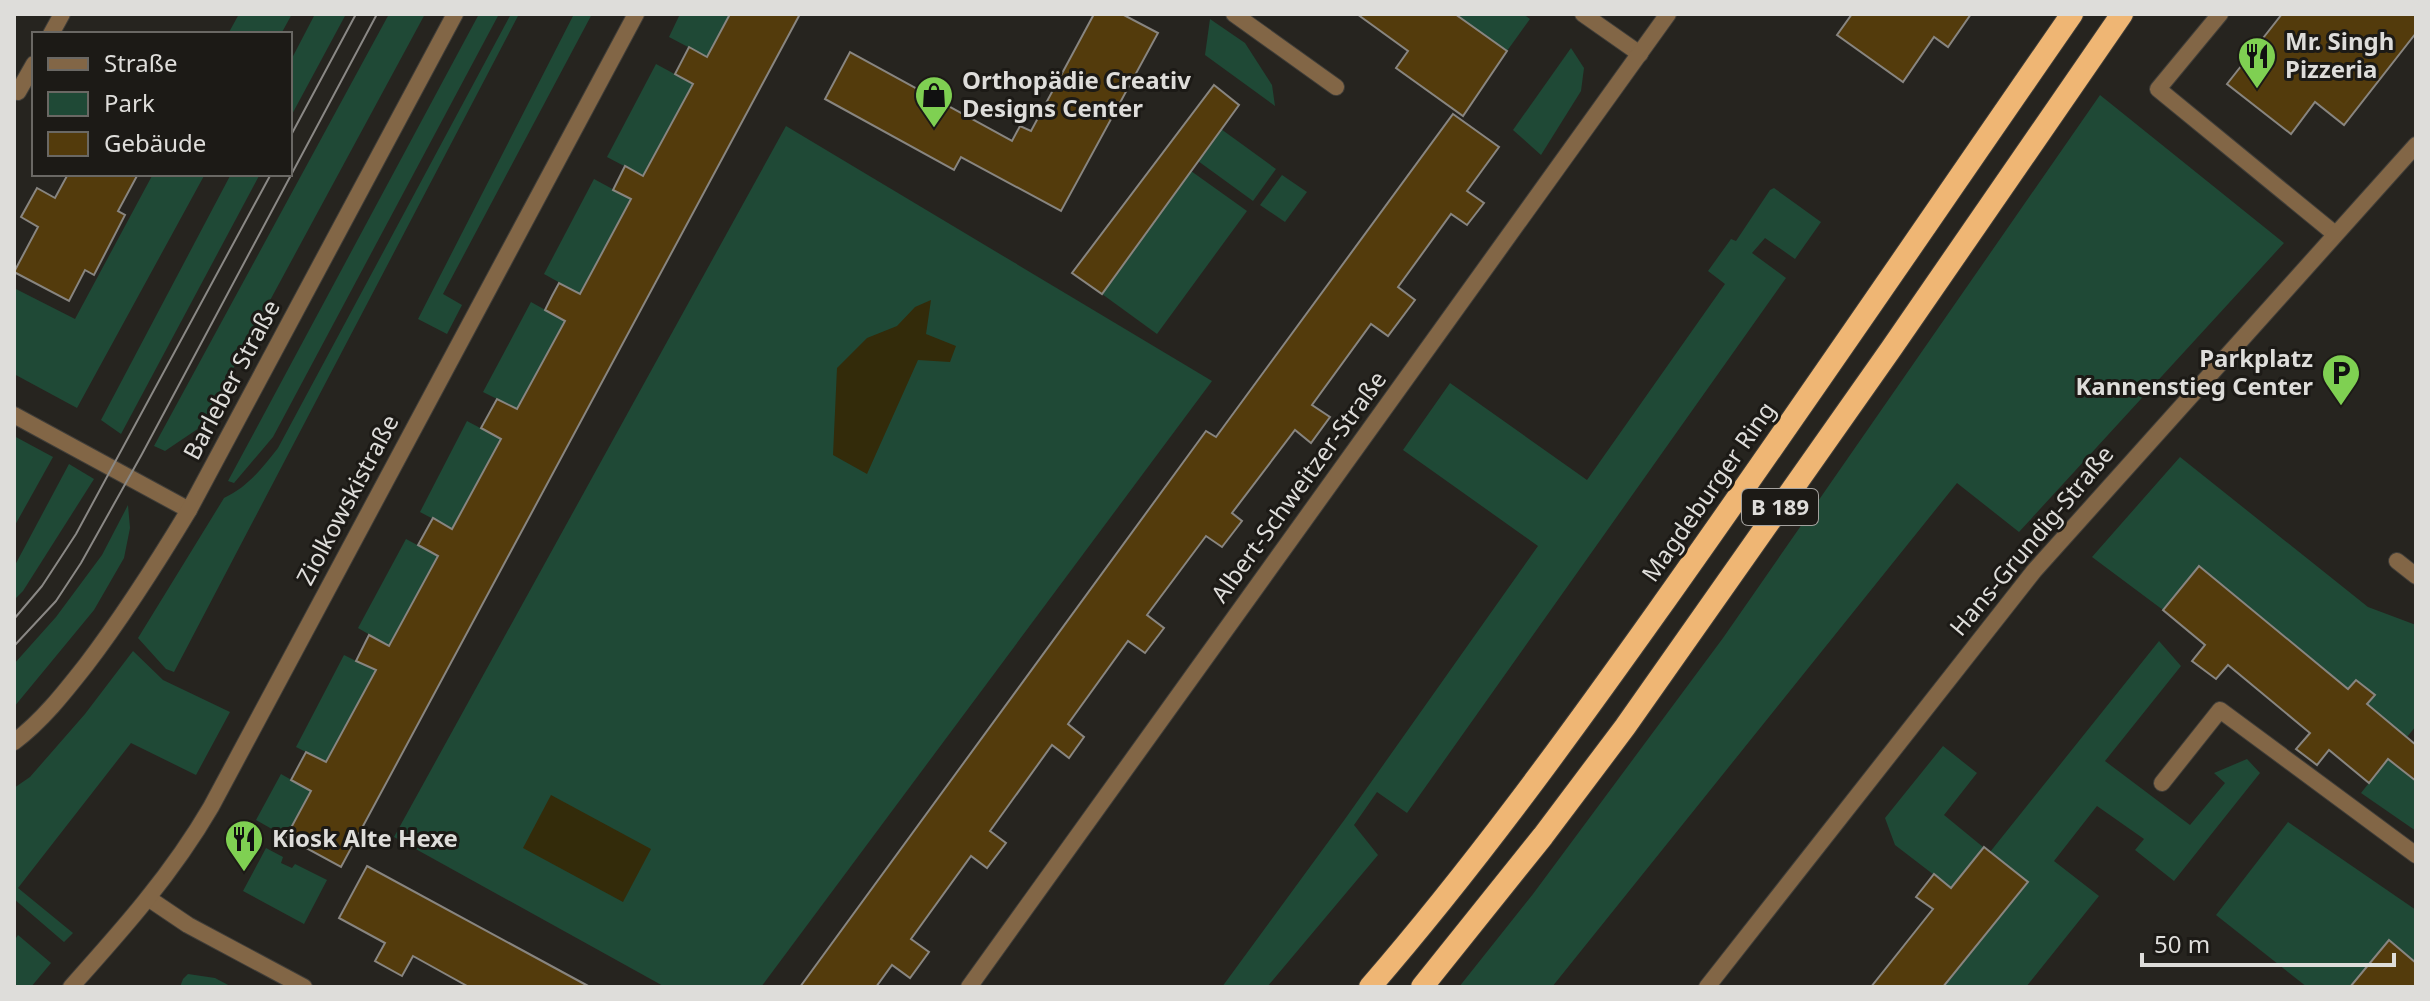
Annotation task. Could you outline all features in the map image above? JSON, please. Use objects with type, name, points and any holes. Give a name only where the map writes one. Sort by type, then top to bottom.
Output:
[{"type":"highway","name":"Magdeburger Ring","points":[[1370,987],[1521,799],[1612,675],[1726,516],[2072,14]]},
{"type":"highway","name":"B 189","points":[[1422,987],[1501,890],[1625,727],[2122,14]]},
{"type":"street","points":[[52,32],[62,14]]},
{"type":"street","name":"Barleber Straße","points":[[14,742],[45,714],[100,646],[150,574],[189,510],[455,14]]},
{"type":"street","name":"Ziolkowskistraße","points":[[71,987],[176,864],[211,807],[636,14]]},
{"type":"street","points":[[1234,14],[1336,87]]},
{"type":"street","points":[[1583,14],[1640,54]]},
{"type":"street","name":"Albert-Schweitzer-Straße","points":[[969,987],[1668,14]]},
{"type":"street","points":[[2220,14],[2158,89],[2335,234]]},
{"type":"street","points":[[18,92],[32,68]]},
{"type":"street","name":"Hans-Grundig-Straße","points":[[1707,987],[2034,571],[2416,145]]},
{"type":"street","points":[[14,415],[189,510]]},
{"type":"street","points":[[2397,561],[2416,576]]},
{"type":"street","points":[[2162,783],[2220,710],[2416,855]]},
{"type":"street","points":[[148,898],[188,925],[304,987]]},
{"type":"green space","points":[[239,14],[292,14],[282,32],[229,32]]},
{"type":"green space","points":[[315,14],[346,14],[292,114],[292,58]]},
{"type":"green space","points":[[389,14],[425,14],[202,426],[165,451],[154,446]]},
{"type":"green space","points":[[479,14],[499,14],[273,437],[234,483],[228,481]]},
{"type":"green space","points":[[511,14],[519,14],[174,672],[166,669],[138,638],[224,498],[247,483],[278,448]]},
{"type":"green space","points":[[574,14],[592,14],[443,294],[462,305],[447,334],[418,319]]},
{"type":"green space","points":[[680,14],[730,14],[707,57],[669,37]]},
{"type":"green space","points":[[1455,14],[1523,14],[1530,19],[1507,51]]},
{"type":"green space","points":[[1210,19],[1245,43],[1272,85],[1275,106],[1205,55]]},
{"type":"green space","points":[[1571,48],[1584,68],[1581,91],[1541,155],[1513,130]]},
{"type":"green space","points":[[656,64],[693,84],[643,176],[607,157]]},
{"type":"green space","points":[[2100,95],[2284,243],[2019,532],[1957,483],[1552,987],[1459,987],[1533,894],[1723,638]]},
{"type":"green space","points":[[786,126],[1212,381],[761,987],[665,987],[394,837]]},
{"type":"green space","points":[[1221,129],[1276,169],[1253,201],[1198,161]]},
{"type":"green space","points":[[1191,171],[1247,211],[1157,334],[1102,294]]},
{"type":"green space","points":[[1282,175],[1307,192],[1285,222],[1260,205]]},
{"type":"green space","points":[[152,176],[204,176],[77,408],[14,374],[14,288],[75,319]]},
{"type":"green space","points":[[230,176],[259,176],[121,434],[101,420]]},
{"type":"green space","points":[[594,179],[631,199],[580,294],[544,274]]},
{"type":"green space","points":[[1774,188],[1821,222],[1795,259],[1765,238],[1752,253],[1786,278],[1407,813],[1377,792],[1354,825],[1378,855],[1267,987],[1222,987],[1538,546],[1403,450],[1450,383],[1587,480],[1725,284],[1708,271],[1731,239],[1736,241]]},
{"type":"green space","points":[[531,302],[565,321],[517,409],[483,392]]},
{"type":"green space","points":[[467,421],[501,439],[452,529],[420,512]]},
{"type":"green space","points":[[14,436],[53,457],[14,527]]},
{"type":"green space","points":[[2180,457],[2368,607],[2416,625],[2416,726],[2407,737],[2199,566],[2163,610],[2092,557]]},
{"type":"green space","points":[[69,464],[94,479],[23,591],[14,600],[14,567]]},
{"type":"green space","points":[[128,505],[130,528],[124,558],[94,610],[14,707],[14,664],[56,617],[102,555]]},
{"type":"green space","points":[[406,539],[438,556],[389,646],[358,628]]},
{"type":"green space","points":[[2159,641],[2181,666],[2105,761],[2190,825],[2225,783],[2214,773],[2247,759],[2260,773],[2174,881],[2135,850],[2144,839],[2097,806],[2054,861],[2099,896],[2026,987],[1944,987],[2028,882],[1990,852]]},
{"type":"green space","points":[[133,651],[163,680],[230,712],[196,775],[131,743],[18,888],[73,933],[64,942],[14,899],[14,788],[30,777],[85,714]]},
{"type":"green space","points":[[344,655],[376,671],[326,762],[296,747]]},
{"type":"green space","points":[[1943,746],[1977,773],[1944,815],[1983,847],[1951,888],[1895,845],[1885,818]]},
{"type":"green space","points":[[2388,759],[2416,781],[2416,831],[2361,793]]},
{"type":"green space","points":[[281,774],[311,791],[286,837],[256,820]]},
{"type":"green space","points":[[2288,822],[2416,910],[2416,987],[2307,987],[2216,915]]},
{"type":"green space","points":[[266,848],[283,857],[281,863],[292,868],[295,864],[327,880],[304,924],[243,891]]},
{"type":"green space","points":[[18,935],[51,963],[31,987],[14,987],[14,941]]},
{"type":"green space","points":[[188,974],[215,978],[232,987],[180,987]]},
{"type":"sand","points":[[931,300],[926,334],[956,346],[950,362],[918,360],[867,474],[833,455],[837,368],[867,338],[897,326],[915,307]]},
{"type":"sand","points":[[551,795],[651,849],[623,902],[523,848]]},
{"type":"building","points":[[730,14],[800,14],[341,867],[286,837],[311,791],[291,780],[306,752],[326,762],[376,670],[356,661],[369,635],[389,646],[438,556],[418,545],[433,518],[452,529],[501,439],[481,428],[497,399],[517,409],[565,321],[545,310],[559,283],[580,294],[631,199],[613,190],[625,166],[643,176],[693,84],[675,74],[689,47],[707,57]]},
{"type":"building","points":[[1094,14],[1122,14],[1158,33],[1061,211],[961,157],[954,170],[825,99],[850,52],[1012,141],[1020,126],[1031,131]]},
{"type":"building","points":[[1357,14],[1455,14],[1507,51],[1463,116],[1396,68],[1408,51]]},
{"type":"building","points":[[1852,14],[1971,14],[1948,47],[1934,37],[1903,82],[1837,35]]},
{"type":"building","points":[[2282,14],[2416,14],[2416,33],[2344,125],[2315,102],[2291,134],[2227,84]]},
{"type":"building","points":[[1214,85],[1239,105],[1102,294],[1072,273]]},
{"type":"building","points":[[1453,114],[1499,147],[1467,191],[1484,203],[1467,225],[1451,214],[1398,287],[1415,300],[1388,336],[1371,324],[1312,405],[1330,417],[1311,443],[1295,430],[1232,513],[1242,521],[1222,547],[1206,536],[1147,615],[1164,628],[1145,653],[1128,641],[1068,724],[1084,737],[1069,758],[1052,745],[990,831],[1006,843],[987,868],[971,856],[911,939],[929,952],[910,978],[892,965],[876,987],[800,987],[1206,431],[1216,437]]},
{"type":"building","points":[[67,176],[137,176],[118,211],[125,215],[94,275],[85,270],[69,301],[14,272],[38,227],[21,217],[37,188],[55,198]]},
{"type":"building","points":[[2199,566],[2348,689],[2356,680],[2375,695],[2367,704],[2416,745],[2416,781],[2388,759],[2369,783],[2329,750],[2317,765],[2296,749],[2310,733],[2228,665],[2216,679],[2192,661],[2205,645],[2163,610]]},
{"type":"building","points":[[1984,847],[2028,882],[1943,987],[1871,987],[1933,909],[1916,897],[1934,874],[1951,888]]},
{"type":"building","points":[[367,866],[590,987],[469,987],[413,956],[402,976],[375,961],[385,943],[339,918]]},
{"type":"building","points":[[2389,940],[2416,963],[2416,987],[2350,987]]},
{"type":"tram line","points":[[292,133],[356,14]]},
{"type":"tram line","points":[[292,173],[377,14]]},
{"type":"tram line","points":[[14,619],[42,586],[76,534],[270,176]]},
{"type":"tram line","points":[[14,646],[56,601],[81,563],[290,176]]},
{"type":"place","name":"Mr. Singh Pizzeria","points":[[2257,90]]},
{"type":"place","name":"Orthopädie Creativ Designs Center","points":[[934,129]]},
{"type":"place","name":"Parkplatz Kannenstieg Center","points":[[2341,407]]},
{"type":"place","name":"Kiosk Alte Hexe","points":[[244,873]]}]
